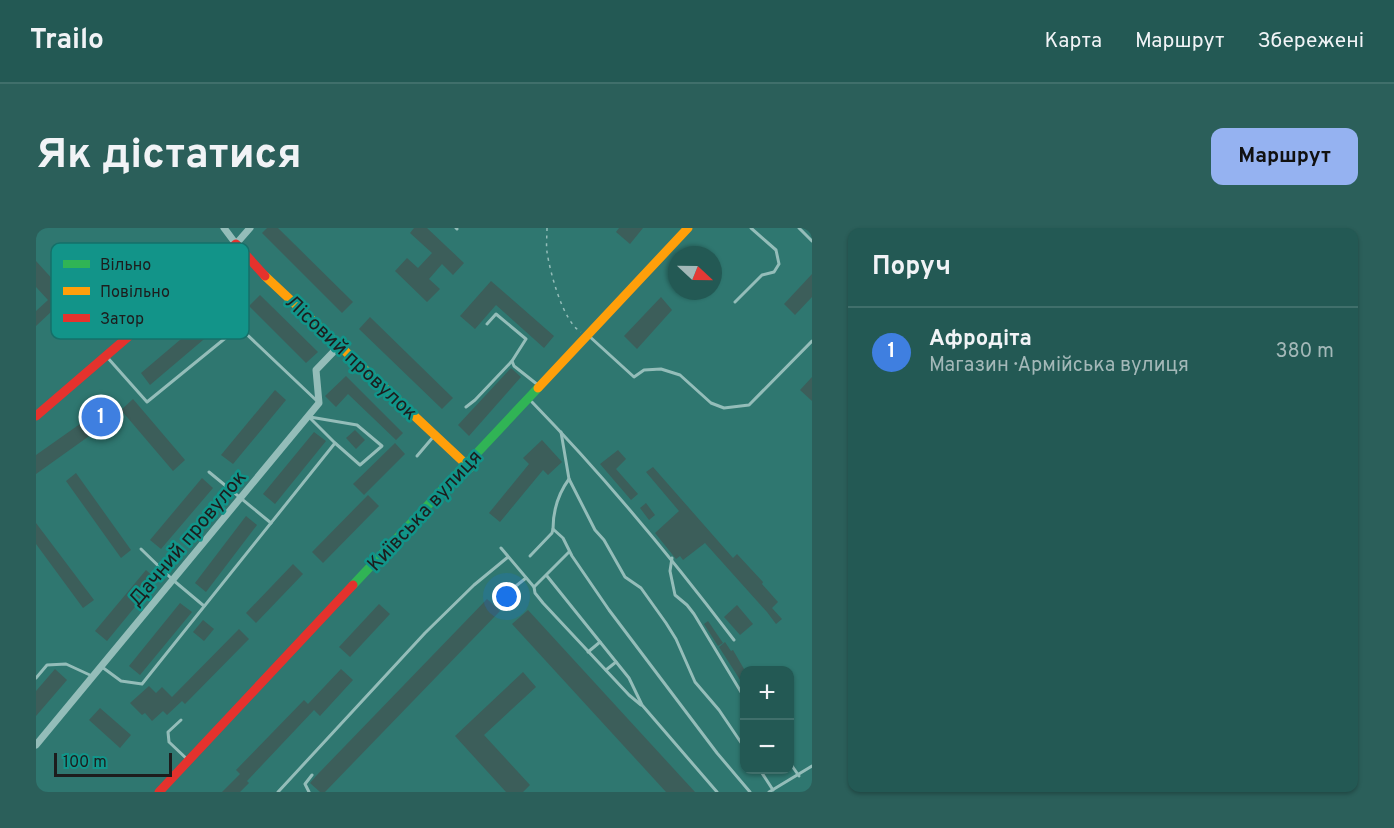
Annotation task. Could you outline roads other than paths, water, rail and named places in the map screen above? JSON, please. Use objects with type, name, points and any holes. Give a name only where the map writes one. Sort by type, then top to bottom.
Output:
[{"type":"main road","name":"Київська вулиця","points":[[159,792],[532,402],[588,336],[688,228]]},
{"type":"main road","name":"Київська вулиця","points":[[469,466],[540,386],[694,228]]},
{"type":"main road","name":"Лісовий провулок","points":[[249,258],[469,466]]},
{"type":"main road","points":[[36,416],[126,339]]},
{"type":"main road","name":"Київська вулиця","points":[[165,792],[189,762]]},
{"type":"street","points":[[224,228],[235,243]]},
{"type":"street","points":[[237,243],[250,228]]},
{"type":"street","points":[[319,403],[316,370],[340,345]]},
{"type":"street","name":"Дачний провулок","points":[[36,745],[319,403]]},
{"type":"lane","points":[[735,302],[762,275],[774,272],[779,264],[776,250],[751,228]]},
{"type":"lane","points":[[799,228],[812,241]]},
{"type":"lane","points":[[466,406],[476,399],[512,361],[526,339],[496,314],[487,324]]},
{"type":"lane","points":[[249,336],[319,403]]},
{"type":"lane","points":[[588,336],[634,377],[644,370],[652,369],[661,369],[680,375],[711,403],[724,408],[749,405],[812,341]]},
{"type":"lane","points":[[106,356],[147,402],[224,339]]},
{"type":"lane","points":[[512,361],[514,366],[540,386]]},
{"type":"lane","points":[[532,402],[672,558],[734,640]]},
{"type":"lane","points":[[308,416],[357,425],[382,446],[360,465],[334,443],[308,416]]},
{"type":"lane","points":[[561,432],[569,479],[595,530],[604,540],[625,577],[641,588],[661,616],[676,639],[695,682],[719,710],[740,741]]},
{"type":"lane","points":[[417,456],[435,435]]},
{"type":"lane","points":[[102,666],[121,681],[142,684],[334,443]]},
{"type":"lane","points":[[209,472],[271,523]]},
{"type":"lane","points":[[530,556],[552,532],[553,516],[560,491],[569,479]]},
{"type":"lane","points":[[553,529],[563,538],[569,552],[609,610],[717,753],[750,792]]},
{"type":"lane","points":[[501,548],[534,587],[535,593],[543,603],[588,652],[642,705],[717,792]]},
{"type":"lane","points":[[141,549],[204,606]]},
{"type":"lane","points":[[534,587],[569,552]]},
{"type":"lane","points":[[278,792],[424,633],[474,585],[508,557]]},
{"type":"lane","points":[[672,558],[670,572],[675,595],[694,614],[740,690]]},
{"type":"lane","points":[[547,576],[628,678],[642,705]]},
{"type":"lane","points":[[497,602],[526,578]]},
{"type":"lane","points":[[588,652],[600,642]]},
{"type":"lane","points":[[606,670],[616,662]]},
{"type":"lane","points":[[36,678],[46,665],[66,664],[93,676]]},
{"type":"lane","points":[[181,720],[168,732],[170,742],[189,762]]},
{"type":"lane","points":[[769,792],[799,776],[812,766]]},
{"type":"lane","points":[[794,770],[799,776]]},
{"type":"lane","points":[[763,774],[773,790]]},
{"type":"lane","points":[[309,792],[305,784],[312,775]]},
{"type":"place","name":"Афродіта","points":[[101,417]]}]
